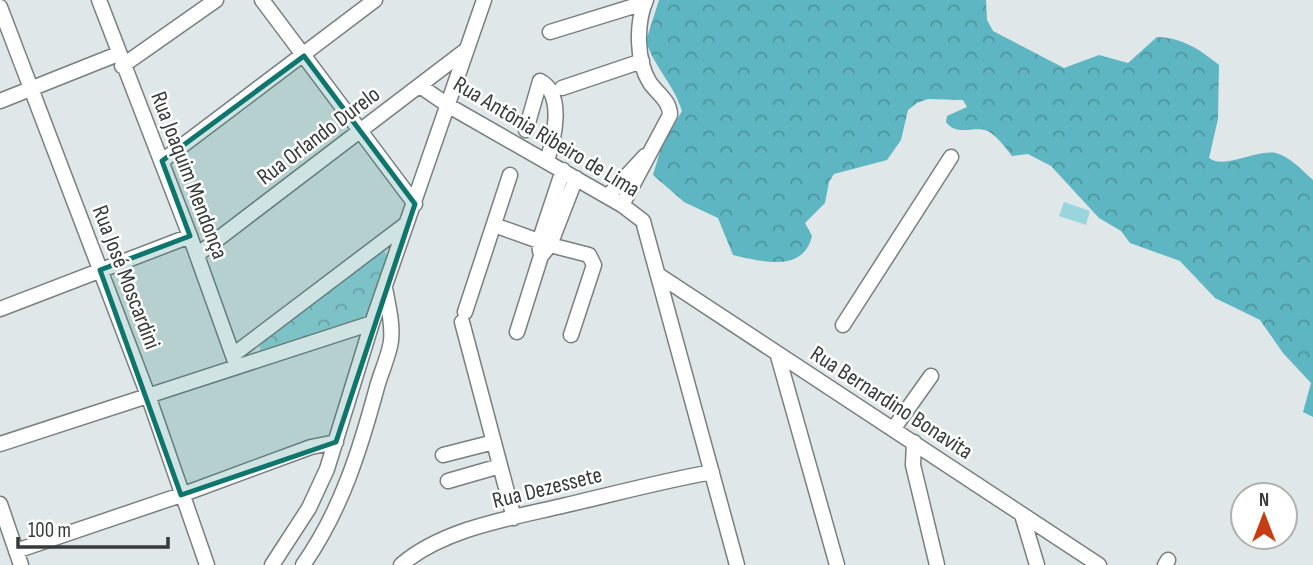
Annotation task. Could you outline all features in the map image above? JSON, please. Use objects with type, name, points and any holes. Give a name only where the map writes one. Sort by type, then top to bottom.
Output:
[{"type":"street","name":"Rua Joaquim Mendonça","points":[[99,0],[120,60],[162,161],[235,361]]},
{"type":"street","points":[[0,101],[120,60],[216,0]]},
{"type":"street","points":[[262,0],[415,204]]},
{"type":"street","points":[[162,161],[376,0]]},
{"type":"street","points":[[272,565],[309,508],[327,469],[384,286],[415,204],[484,0]]},
{"type":"street","points":[[550,32],[645,2]]},
{"type":"street","points":[[622,205],[636,183],[646,156],[670,116],[670,107],[649,81],[642,61],[640,19],[645,2]]},
{"type":"street","name":"Rua José Moscardini","points":[[0,7],[149,398],[207,565]]},
{"type":"street","name":"Rua Orlando Durelo","points":[[197,256],[466,50]]},
{"type":"street","points":[[562,88],[642,61]]},
{"type":"street","points":[[526,130],[540,81],[548,87],[555,105],[554,138],[547,161]]},
{"type":"street","name":"Rua Antônia Ribeiro de Lima","points":[[420,86],[449,106],[608,196],[643,221],[737,565]]},
{"type":"street","points":[[608,196],[646,156]]},
{"type":"street","points":[[844,325],[951,157]]},
{"type":"street","points":[[517,332],[563,170]]},
{"type":"street","points":[[510,175],[463,317],[514,518]]},
{"type":"street","points":[[543,248],[576,178]]},
{"type":"street","points":[[235,361],[406,224]]},
{"type":"street","points":[[494,225],[543,248],[589,255],[594,264],[571,335]]},
{"type":"street","points":[[0,309],[190,236]]},
{"type":"street","name":"Rua Bernardino Bonavita","points":[[660,276],[1099,565]]},
{"type":"street","points":[[303,565],[334,513],[355,465],[368,422],[391,341],[390,313],[384,286]]},
{"type":"street","points":[[673,329],[680,311],[696,300]]},
{"type":"street","points":[[0,444],[149,398],[235,361],[372,323]]},
{"type":"street","points":[[778,356],[837,565]]},
{"type":"street","points":[[894,428],[930,381]]},
{"type":"street","points":[[0,504],[18,558],[311,447],[336,442]]},
{"type":"street","points":[[443,455],[494,442]]},
{"type":"street","points":[[914,442],[913,465],[920,503],[937,565]]},
{"type":"street","points":[[302,452],[315,458],[327,469]]},
{"type":"street","points":[[448,481],[500,466]]},
{"type":"street","name":"Rua Dezessete","points":[[401,565],[414,554],[442,541],[514,518],[712,472]]},
{"type":"street","points":[[1022,515],[1037,565]]},
{"type":"highlighted area","points":[[304,56],[415,204],[336,442],[181,495],[100,270],[190,236],[162,161]]},
{"type":"green space","points":[[659,0],[986,0],[987,20],[993,31],[1064,68],[1099,55],[1128,63],[1157,37],[1183,42],[1197,49],[1219,65],[1218,119],[1209,158],[1224,162],[1276,153],[1291,160],[1313,180],[1313,417],[1303,412],[1311,383],[1283,353],[1260,320],[1215,298],[1180,261],[1130,243],[1121,231],[1099,218],[1051,166],[1028,154],[1012,156],[988,131],[960,130],[950,126],[946,122],[947,116],[967,107],[963,100],[928,99],[917,103],[908,110],[901,140],[887,160],[834,174],[829,182],[825,203],[805,223],[812,236],[800,256],[779,262],[767,262],[733,255],[718,218],[684,202],[653,175],[661,148],[682,111],[646,41]]},
{"type":"green space","points":[[1064,202],[1090,211],[1086,225],[1059,216]]},
{"type":"green space","points":[[382,248],[388,257],[368,318],[261,353],[259,341]]}]
